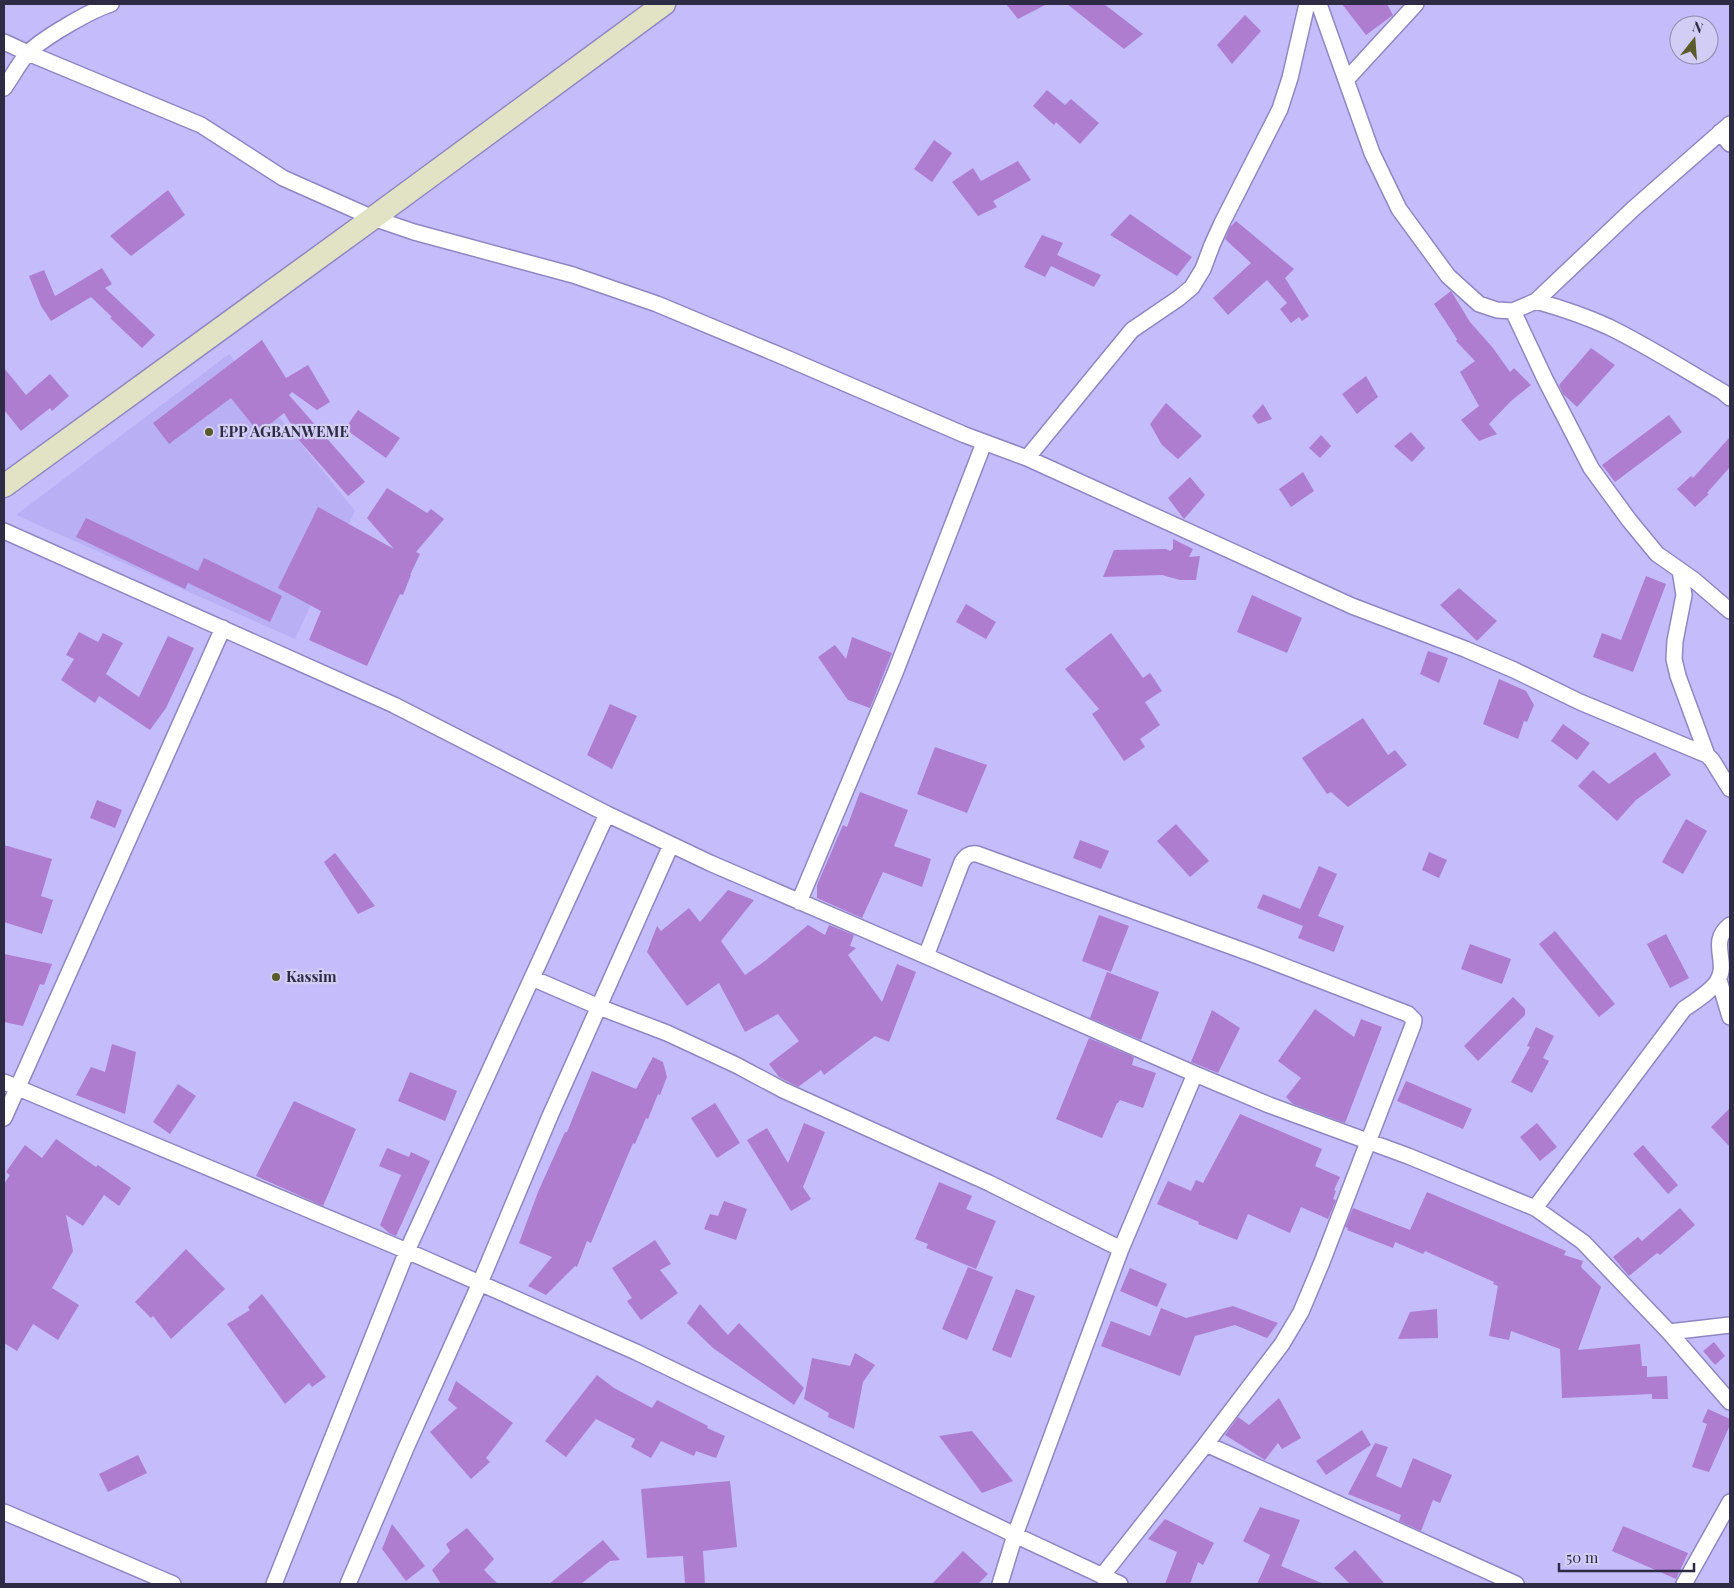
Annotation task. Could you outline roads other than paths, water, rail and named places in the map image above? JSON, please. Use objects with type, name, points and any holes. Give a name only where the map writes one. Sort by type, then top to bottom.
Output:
[{"type":"main road","points":[[4,486],[664,4]]},
{"type":"street","points":[[4,88],[28,54],[40,43],[99,8],[111,4]]},
{"type":"street","points":[[1027,458],[1132,330],[1179,298],[1192,287],[1203,270],[1222,224],[1280,109],[1290,78],[1307,4]]},
{"type":"street","points":[[1320,4],[1372,153],[1399,209],[1448,276],[1479,304],[1497,310],[1513,311],[1536,301],[1634,209],[1725,128],[1730,144]]},
{"type":"street","points":[[1347,79],[1416,4]]},
{"type":"street","points":[[4,42],[28,54],[201,124],[283,178],[373,218],[414,232],[573,275],[657,304],[984,443],[1027,458],[1352,606],[1465,649],[1580,702],[1708,756]]},
{"type":"street","points":[[1536,301],[1570,311],[1608,327],[1728,392]]},
{"type":"street","points":[[1513,311],[1545,379],[1591,468],[1628,520],[1657,554],[1694,580],[1730,611]]},
{"type":"street","points":[[799,902],[895,673],[984,443]]},
{"type":"street","points":[[4,531],[394,705],[607,814],[671,845],[799,902],[1269,1105],[1408,1156],[1535,1208],[1583,1242],[1669,1332],[1730,1402]]},
{"type":"street","points":[[1680,570],[1684,595],[1675,641],[1674,659],[1678,676],[1708,756],[1730,789]]},
{"type":"street","points":[[4,1118],[10,1085],[223,628]]},
{"type":"street","points":[[274,1584],[407,1251],[607,814]]},
{"type":"street","points":[[348,1584],[406,1448],[480,1283],[550,1116],[671,845]]},
{"type":"street","points":[[926,956],[962,862],[971,853],[1237,948],[1408,1014],[1414,1020],[1322,1262],[1301,1312],[1282,1344],[1102,1576]]},
{"type":"street","points":[[1730,924],[1724,929],[1719,944],[1721,966],[1719,980],[1730,1017]]},
{"type":"street","points":[[532,978],[599,1007],[667,1033],[736,1065],[783,1090],[989,1183],[1121,1249]]},
{"type":"street","points":[[1535,1208],[1684,1009],[1719,980]]},
{"type":"street","points":[[1000,1584],[1014,1535],[1121,1249],[1195,1074]]},
{"type":"street","points":[[10,1085],[407,1251],[636,1352],[1014,1535],[1120,1584]]},
{"type":"street","points":[[1669,1332],[1730,1325]]},
{"type":"street","points":[[1206,1444],[1516,1584]]},
{"type":"street","points":[[1684,1584],[1730,1502]]},
{"type":"street","points":[[4,1512],[173,1584]]},
{"type":"place","name":"EPP AGBANWEME","points":[[209,432]]},
{"type":"place","name":"Kassim","points":[[276,977]]}]
